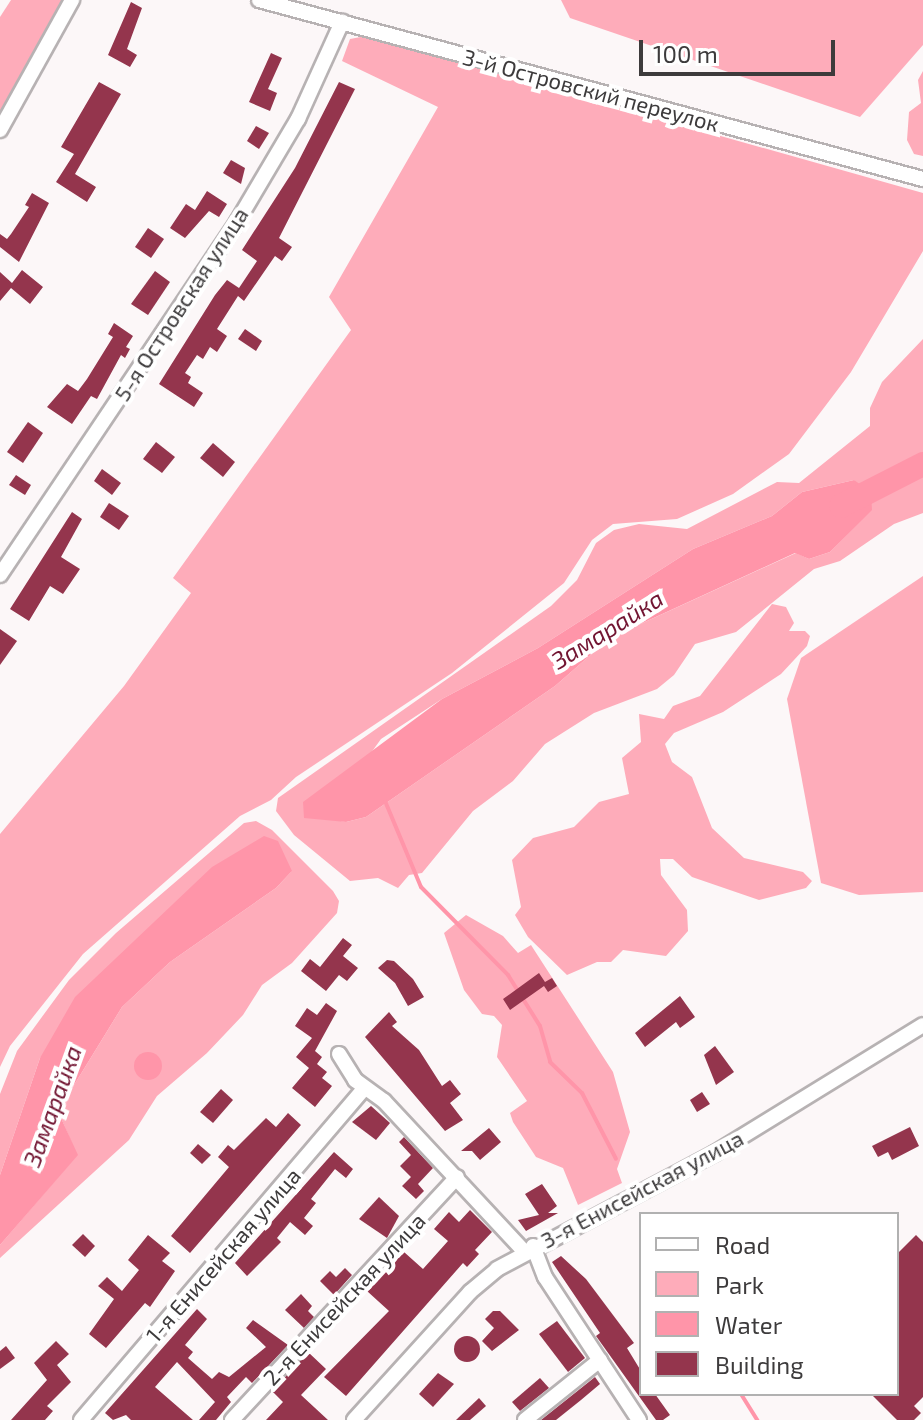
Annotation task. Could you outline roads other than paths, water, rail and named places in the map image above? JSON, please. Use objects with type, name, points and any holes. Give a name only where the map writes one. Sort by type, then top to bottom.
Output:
[{"type":"street","points":[[0,130],[72,0]]},
{"type":"street","name":"3-й Островский переулок","points":[[260,0],[923,179]]},
{"type":"street","name":"5-я Островская улица","points":[[0,575],[237,222],[298,119],[342,22]]},
{"type":"street","name":"3-я Енисейская улица","points":[[354,1420],[470,1292],[528,1248],[715,1153],[923,1025]]},
{"type":"street","points":[[339,1054],[364,1089],[384,1101],[528,1248],[639,1420]]},
{"type":"street","name":"1-я Енисейская улица","points":[[81,1420],[364,1089]]},
{"type":"street","name":"2-я Енисейская улица","points":[[232,1420],[457,1177]]},
{"type":"street","points":[[525,1420],[600,1360]]},
{"type":"water","points":[[854,480],[871,492],[872,510],[830,552],[809,559],[795,553],[610,638],[555,686],[366,817],[346,822],[304,818],[303,802],[442,699],[538,648],[693,549],[772,516],[802,492]]},
{"type":"water","points":[[264,836],[278,841],[292,871],[276,888],[170,962],[122,1007],[71,1090],[61,1118],[78,1155],[0,1245],[0,1175],[40,1058],[75,997],[212,867]]},
{"type":"water","points":[[148,1052],[158,1056],[162,1066],[158,1076],[148,1080],[138,1076],[134,1066],[138,1056]]},
{"type":"waterway","name":"Замарайка","points":[[841,506],[923,464]]},
{"type":"waterway","points":[[385,801],[421,887],[508,975],[540,1026],[550,1062],[582,1093],[616,1159]]},
{"type":"waterway","points":[[742,1396],[757,1420]]}]
